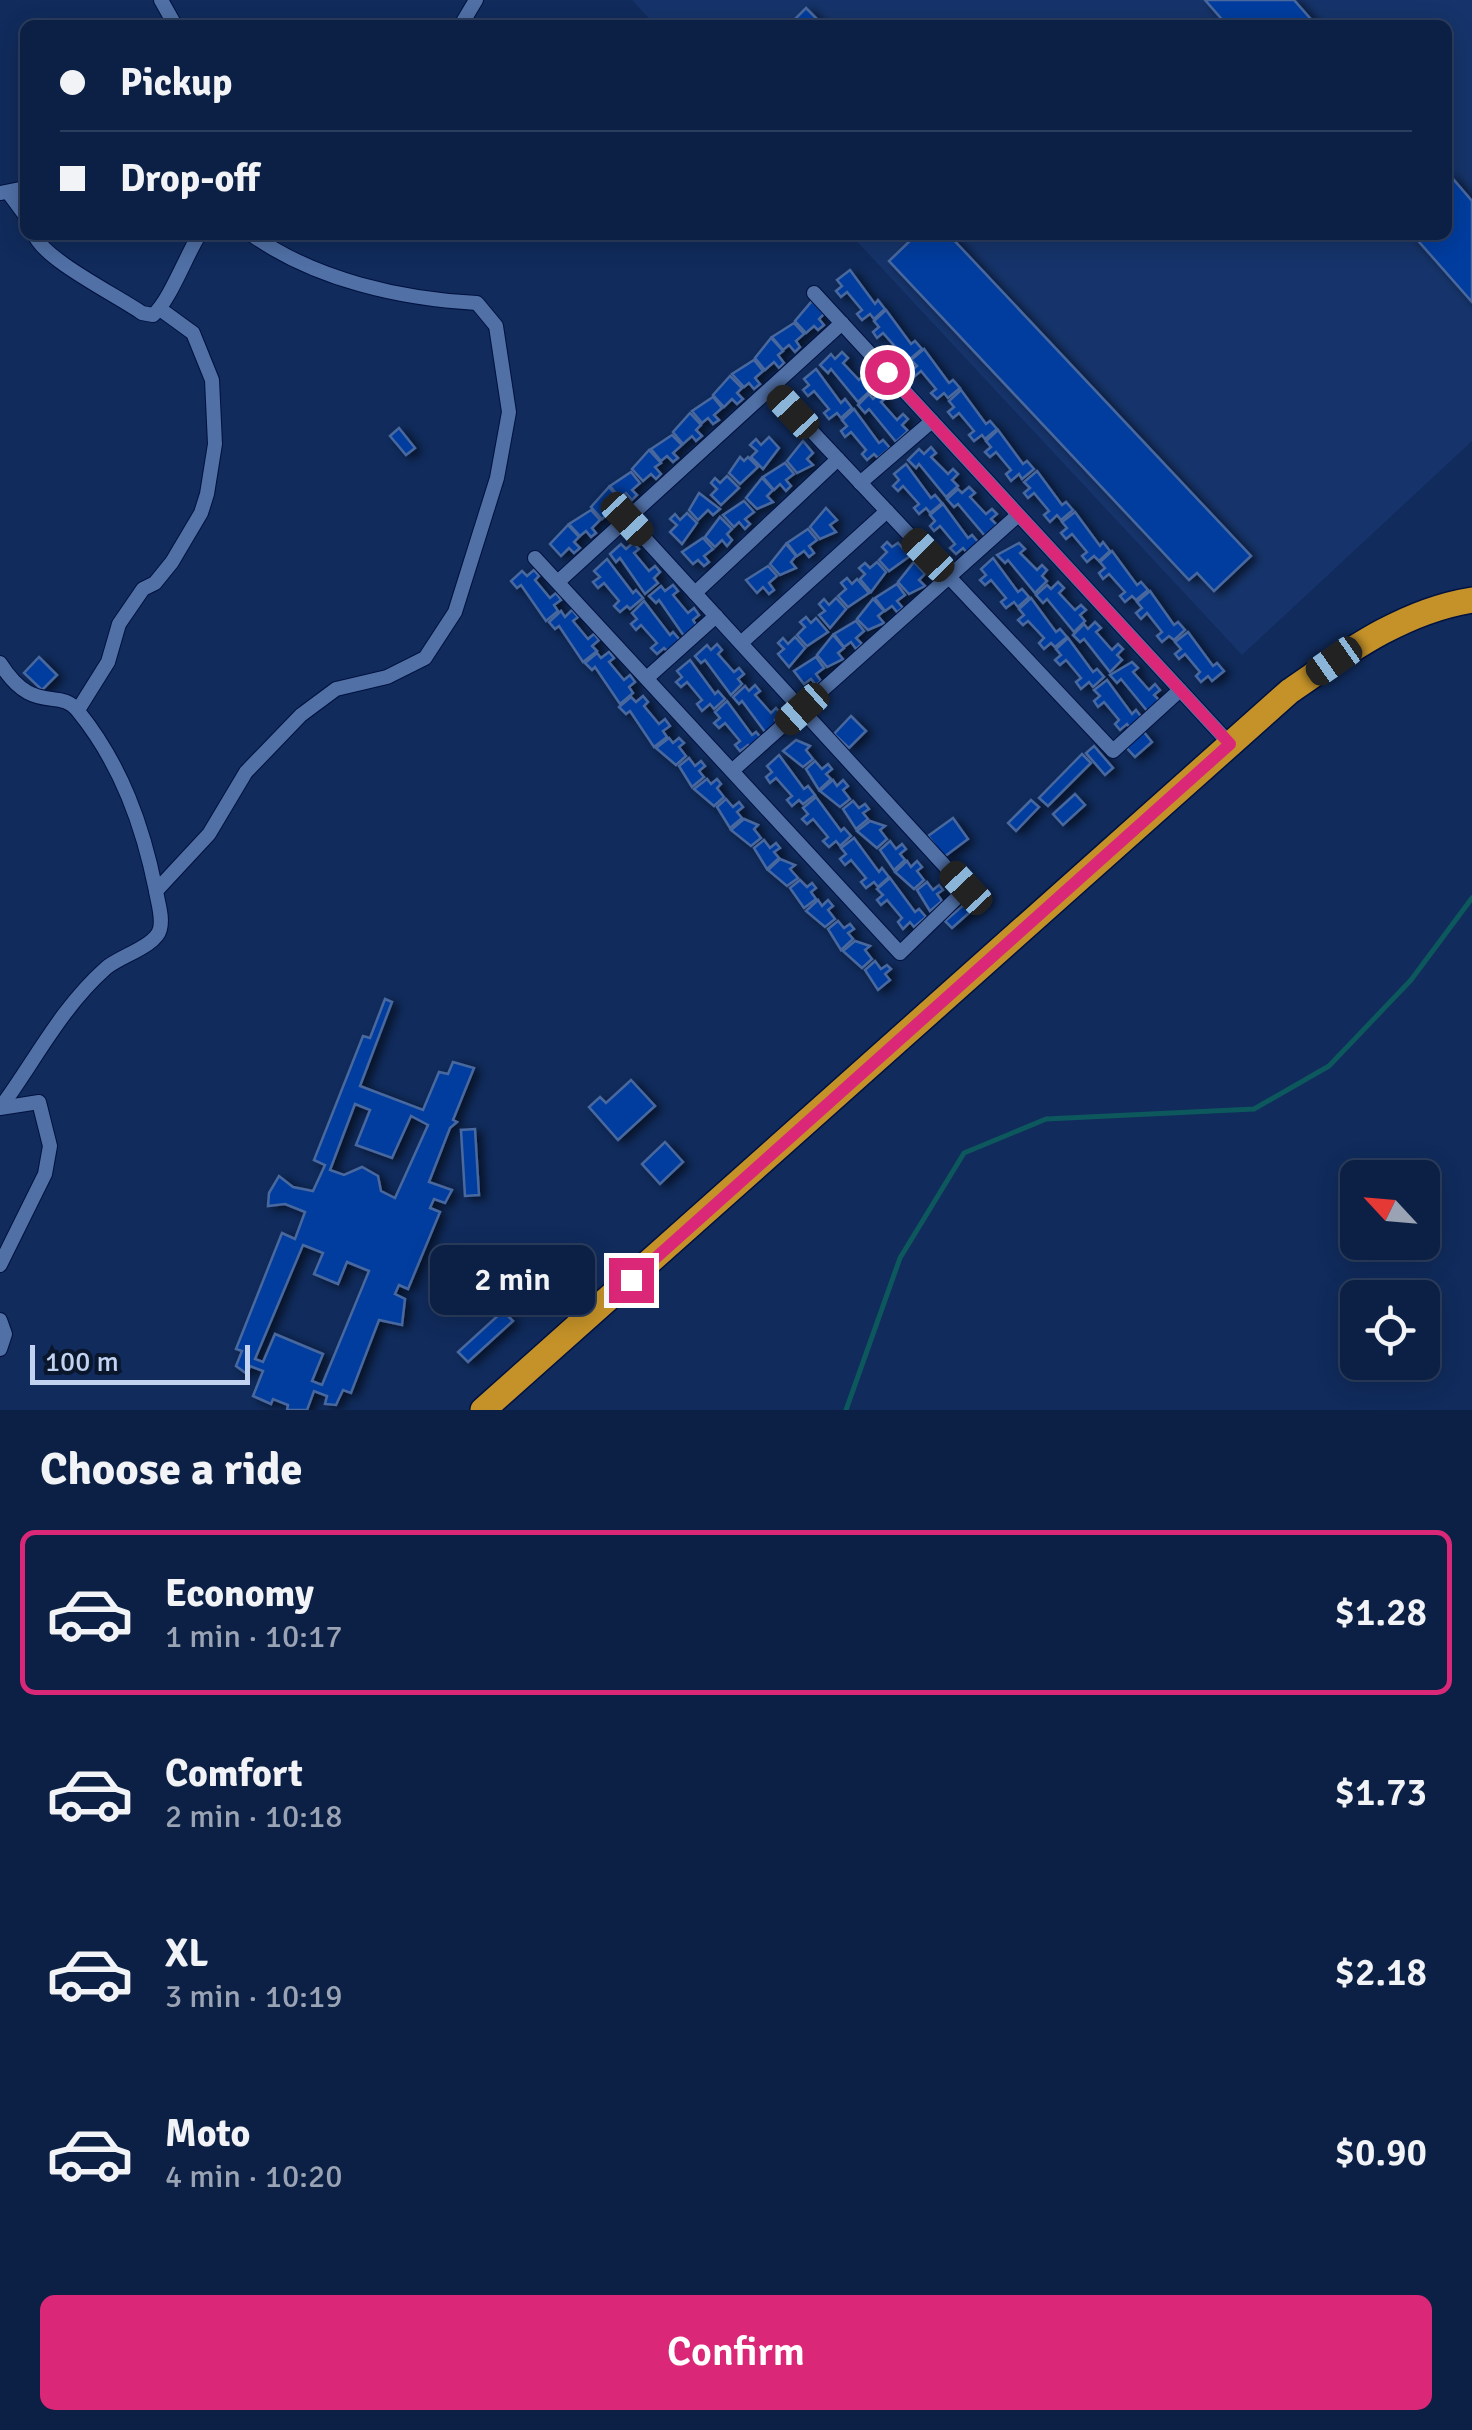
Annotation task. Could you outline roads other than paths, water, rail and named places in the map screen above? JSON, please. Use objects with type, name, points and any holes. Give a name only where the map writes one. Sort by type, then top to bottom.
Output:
[{"type":"highway","points":[[482,1410],[1290,691],[1372,636],[1421,614],[1472,600]]},
{"type":"street","points":[[38,240],[39,245],[142,313],[152,314],[160,309],[196,240]]},
{"type":"street","points":[[156,891],[209,834],[246,772],[317,701],[353,682],[386,677],[425,658],[455,612],[497,478],[509,412],[496,326],[477,302],[394,293],[304,264],[261,240]]},
{"type":"street","points":[[814,293],[1230,744]]},
{"type":"street","points":[[78,710],[108,662],[119,624],[143,589],[154,583],[172,562],[201,513],[207,494],[216,444],[212,380],[193,333],[160,309]]},
{"type":"street","points":[[560,580],[842,323]]},
{"type":"street","points":[[770,388],[1113,750],[1180,690]]},
{"type":"street","points":[[860,483],[932,421]]},
{"type":"street","points":[[696,594],[838,459]]},
{"type":"street","points":[[741,643],[887,511]]},
{"type":"street","points":[[733,770],[1018,515]]},
{"type":"street","points":[[535,558],[560,580],[900,953],[966,888],[627,519]]},
{"type":"street","points":[[648,677],[716,616]]},
{"type":"street","points":[[0,663],[21,692],[41,701],[64,701],[78,710],[119,771],[138,818],[156,891],[160,932],[152,942],[126,952],[66,1007],[1,1108]]},
{"type":"street","points":[[0,1265],[45,1174],[50,1146],[39,1102],[1,1108]]},
{"type":"street","points":[[0,1320],[5,1334],[0,1349]]},
{"type":"waterway","points":[[846,1410],[900,1258],[964,1153],[1046,1119],[1254,1109],[1329,1066],[1411,980],[1472,898]]}]
